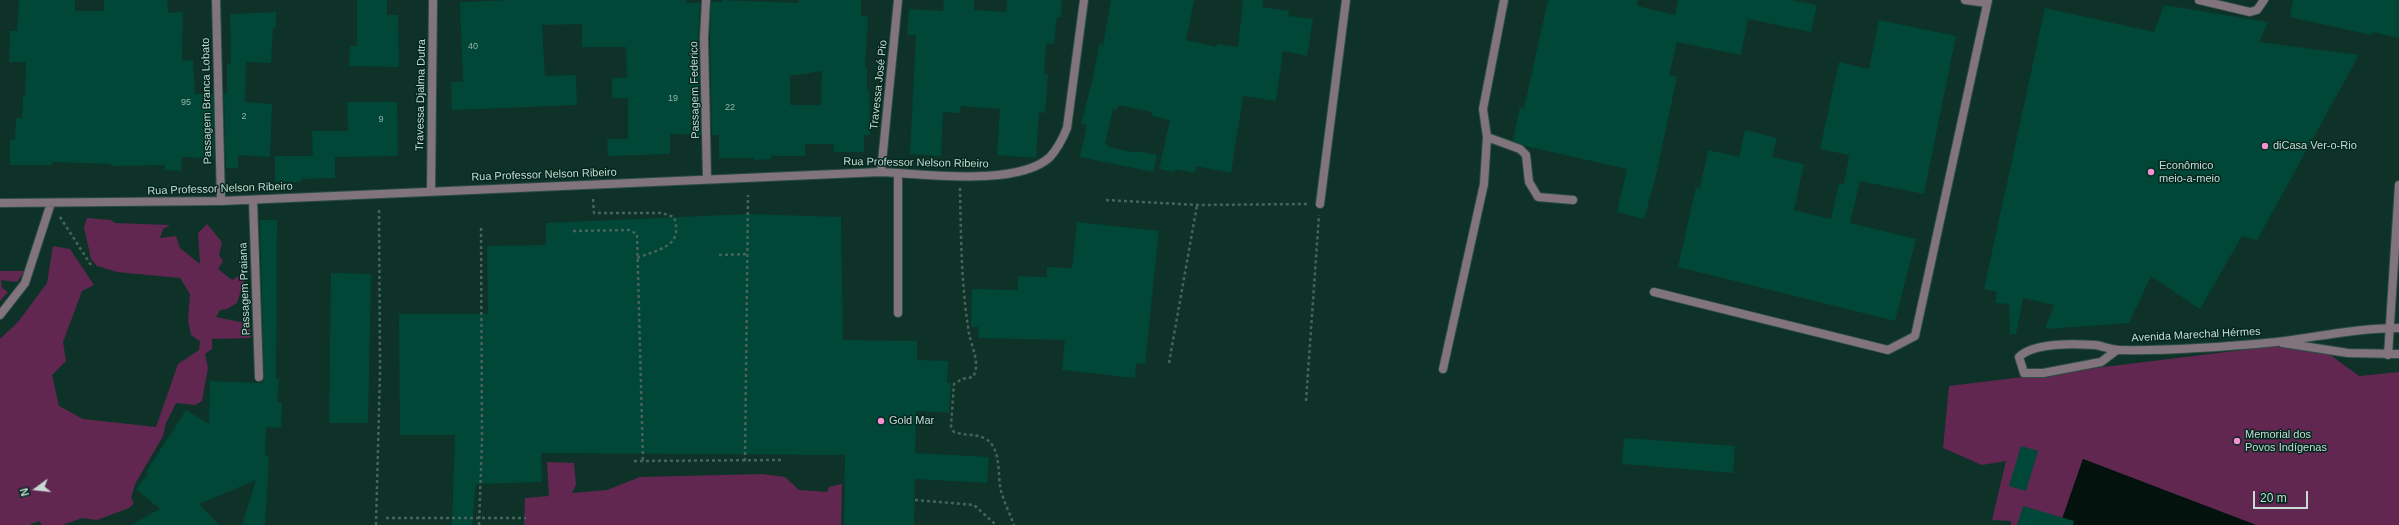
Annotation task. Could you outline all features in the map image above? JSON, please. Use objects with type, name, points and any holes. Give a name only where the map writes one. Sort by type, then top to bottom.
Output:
[{"type":"street","name":"Passagem Branca Lobato","points":[[216,0],[221,201]]},
{"type":"street","name":"Travessa Djalma Dutra","points":[[431,190],[433,0]]},
{"type":"street","name":"Passagem Federico","points":[[706,0],[704,38],[707,179]]},
{"type":"street","name":"Travessa José Pio","points":[[881,172],[898,0]]},
{"type":"street","name":"Rua Professor Nelson Ribeiro","points":[[0,203],[51,204],[252,200],[379,195],[431,190],[881,172],[959,176],[1008,174],[1035,167],[1050,157],[1060,144],[1067,128],[1084,0]]},
{"type":"street","points":[[1320,204],[1346,0]]},
{"type":"street","points":[[1443,369],[1484,184],[1488,158],[1483,109],[1504,0]]},
{"type":"street","points":[[1654,292],[1888,350],[1915,336],[1987,1],[1965,0]]},
{"type":"street","points":[[2199,0],[2223,2],[2250,12],[2257,10],[2264,0]]},
{"type":"street","points":[[1487,137],[1520,150],[1526,155],[1529,182],[1538,197],[1573,200]]},
{"type":"street","points":[[898,173],[898,313]]},
{"type":"street","points":[[2388,354],[2388,328],[2399,185]]},
{"type":"street","name":"Passagem Praiana","points":[[252,200],[258,377]]},
{"type":"street","points":[[0,315],[25,283],[51,204]]},
{"type":"street","name":"Avenida Marechal Hérmes","points":[[2117,350],[2101,362],[2043,373],[2024,373],[2019,361],[2019,357],[2024,353],[2042,346],[2096,345],[2117,350],[2207,347],[2277,342],[2346,330],[2399,328]]},
{"type":"street","name":"Avenida Marechal Hérmes","points":[[2277,342],[2348,353],[2399,354]]},
{"type":"path","points":[[959,176],[962,268],[969,334],[975,353],[975,374],[974,377],[962,379],[954,384],[951,426],[954,432],[960,434],[973,434],[987,440],[994,448],[1001,491],[1014,525]]},
{"type":"path","points":[[376,525],[380,372],[379,195]]},
{"type":"path","points":[[745,460],[749,254],[748,195]]},
{"type":"path","points":[[594,199],[594,213],[668,213],[674,217],[678,228],[676,238],[669,245],[637,258]]},
{"type":"path","points":[[1106,200],[1197,205],[1320,204],[1306,401]]},
{"type":"path","points":[[51,204],[91,265]]},
{"type":"path","points":[[1169,363],[1197,205]]},
{"type":"path","points":[[479,525],[481,228]]},
{"type":"path","points":[[573,231],[629,230],[637,234],[643,462]]},
{"type":"path","points":[[719,255],[749,254]]},
{"type":"path","points":[[634,461],[781,460]]},
{"type":"path","points":[[915,500],[974,505],[996,525]]},
{"type":"path","points":[[386,518],[526,518]]},
{"type":"shaded area","points":[[87,218],[111,220],[115,223],[170,225],[163,229],[160,238],[176,236],[180,248],[200,264],[198,233],[207,224],[222,242],[219,255],[223,261],[218,269],[232,280],[240,275],[244,281],[237,303],[227,309],[220,310],[216,317],[250,324],[251,338],[212,339],[212,349],[205,354],[208,368],[202,401],[195,405],[176,403],[166,423],[163,436],[135,484],[131,498],[134,503],[129,508],[97,520],[82,518],[63,525],[42,525],[39,521],[29,525],[0,525],[0,339],[18,322],[47,283],[53,246],[70,249],[94,285],[82,291],[63,342],[66,361],[52,375],[59,406],[83,419],[156,427],[178,364],[199,350],[200,341],[191,335],[188,320],[190,294],[180,278],[117,272],[97,266],[91,259],[84,227]]},
{"type":"shaded area","points":[[0,271],[25,271],[17,282],[1,280],[2,288],[8,292],[0,301]]},
{"type":"shaded area","points":[[2291,344],[2329,354],[2359,376],[2399,372],[2399,525],[2256,525],[2083,459],[2060,525],[2011,525],[2011,521],[1992,520],[2006,461],[1982,465],[1943,448],[1949,386]]},
{"type":"shaded area","points":[[2083,459],[2256,525],[2060,525]]},
{"type":"shaded area","points":[[547,462],[574,463],[576,485],[572,493],[607,490],[640,477],[762,474],[785,477],[799,490],[827,492],[829,487],[842,484],[841,525],[524,525],[525,498],[549,496]]},
{"type":"building","points":[[19,0],[75,0],[75,11],[104,11],[104,0],[167,0],[168,13],[183,12],[182,61],[193,60],[195,94],[213,94],[214,158],[182,157],[181,171],[165,170],[165,165],[111,166],[111,164],[52,162],[52,165],[10,165],[10,140],[15,139],[16,118],[22,118],[23,96],[25,96],[26,62],[9,62],[10,31],[17,31]]},
{"type":"building","points":[[357,0],[387,0],[387,15],[398,15],[399,67],[349,66],[350,46],[357,46]]},
{"type":"building","points":[[513,0],[686,0],[686,3],[700,3],[698,38],[701,135],[670,134],[670,154],[608,156],[607,139],[628,139],[628,98],[612,98],[612,78],[627,78],[626,47],[582,47],[582,24],[542,25],[545,76],[576,75],[577,105],[452,110],[451,82],[463,82],[460,2]]},
{"type":"building","points":[[722,0],[799,3],[799,0],[861,0],[861,16],[868,16],[865,67],[867,68],[867,90],[869,90],[870,135],[864,135],[864,152],[833,152],[834,144],[805,144],[805,156],[771,156],[771,159],[754,160],[754,158],[719,158],[719,135],[712,135],[710,38],[711,2],[722,2]],"holes":[[[822,71],[821,105],[790,105],[790,76]]]},
{"type":"building","points":[[944,0],[974,0],[974,10],[1006,12],[1007,0],[1062,0],[1061,17],[1057,17],[1054,44],[1046,43],[1044,74],[1048,74],[1045,113],[1039,112],[1036,158],[997,155],[1000,109],[961,106],[960,113],[943,112],[941,156],[910,154],[916,35],[907,35],[909,9],[943,11]]},
{"type":"building","points":[[1111,0],[1194,0],[1186,40],[1217,47],[1217,44],[1238,47],[1243,0],[1263,0],[1262,7],[1289,11],[1288,16],[1313,19],[1307,56],[1283,51],[1276,101],[1243,96],[1231,173],[1196,166],[1195,173],[1175,169],[1174,172],[1159,169],[1170,120],[1152,116],[1152,112],[1118,105],[1117,110],[1113,109],[1105,144],[1109,145],[1109,147],[1137,153],[1137,151],[1157,155],[1153,172],[1080,157],[1087,125],[1081,124],[1094,74],[1099,44],[1103,45]]},
{"type":"building","points":[[1548,0],[1638,0],[1637,6],[1675,15],[1678,0],[1791,0],[1817,5],[1811,32],[1748,19],[1741,55],[1677,42],[1669,75],[1677,77],[1656,175],[1644,219],[1617,212],[1627,169],[1525,146],[1513,141],[1520,107],[1524,108]]},
{"type":"building","points":[[2293,0],[2399,0],[2399,38],[2372,32],[2371,35],[2290,17]]},
{"type":"building","points":[[2164,5],[2268,22],[2259,42],[2359,55],[2257,240],[2242,236],[2200,309],[2151,276],[2129,323],[2045,329],[2054,305],[2023,298],[2016,334],[2010,334],[2009,304],[1995,303],[1997,292],[1984,289],[2045,8],[2154,32]]},
{"type":"building","points":[[276,12],[276,28],[273,28],[271,63],[246,62],[245,102],[272,104],[270,157],[238,155],[238,168],[226,168],[224,93],[227,93],[227,64],[231,64],[230,14]]},
{"type":"building","points":[[1879,20],[1956,36],[1924,194],[1860,181],[1850,223],[1916,239],[1895,321],[1678,267],[1696,187],[1700,188],[1708,150],[1739,157],[1745,130],[1777,138],[1772,157],[1804,164],[1794,210],[1831,219],[1839,183],[1844,184],[1849,155],[1820,149],[1839,62],[1869,69]]},
{"type":"building","points":[[347,102],[397,102],[398,156],[335,157],[335,178],[301,179],[301,182],[275,182],[275,156],[313,156],[312,131],[348,131]]},
{"type":"building","points":[[749,214],[841,217],[843,340],[917,341],[917,360],[948,361],[947,383],[951,383],[949,413],[916,411],[915,453],[989,457],[987,483],[915,479],[914,525],[844,525],[845,455],[541,453],[542,482],[476,484],[472,525],[452,525],[455,435],[400,435],[399,314],[488,314],[487,246],[546,245],[546,223]]},
{"type":"building","points":[[260,220],[277,220],[276,379],[279,379],[277,402],[282,403],[281,428],[266,427],[265,455],[269,456],[265,525],[242,525],[256,480],[199,504],[219,525],[131,525],[160,509],[136,489],[148,474],[146,472],[186,410],[209,424],[210,381],[261,383],[264,379]]},
{"type":"building","points":[[1077,222],[1159,231],[1145,364],[1136,363],[1135,378],[1062,370],[1065,340],[978,338],[979,327],[971,327],[972,289],[1018,290],[1018,276],[1047,277],[1047,267],[1072,268]]},
{"type":"building","points":[[331,273],[371,274],[368,423],[329,423]]},
{"type":"building","points":[[1624,438],[1735,446],[1733,473],[1622,464]]},
{"type":"building","points":[[2021,446],[2038,451],[2026,491],[2009,486]]},
{"type":"building","points":[[2023,506],[2074,521],[2073,525],[2017,525]]},
{"type":"place","name":"diCasa Ver-o-Rio","points":[[2265,146]]},
{"type":"place","name":"Econômico meio-a-meio","points":[[2151,172]]},
{"type":"place","name":"Gold Mar","points":[[881,421]]},
{"type":"place","name":"Memorial dos Povos Indígenas","points":[[2237,441]]}]
